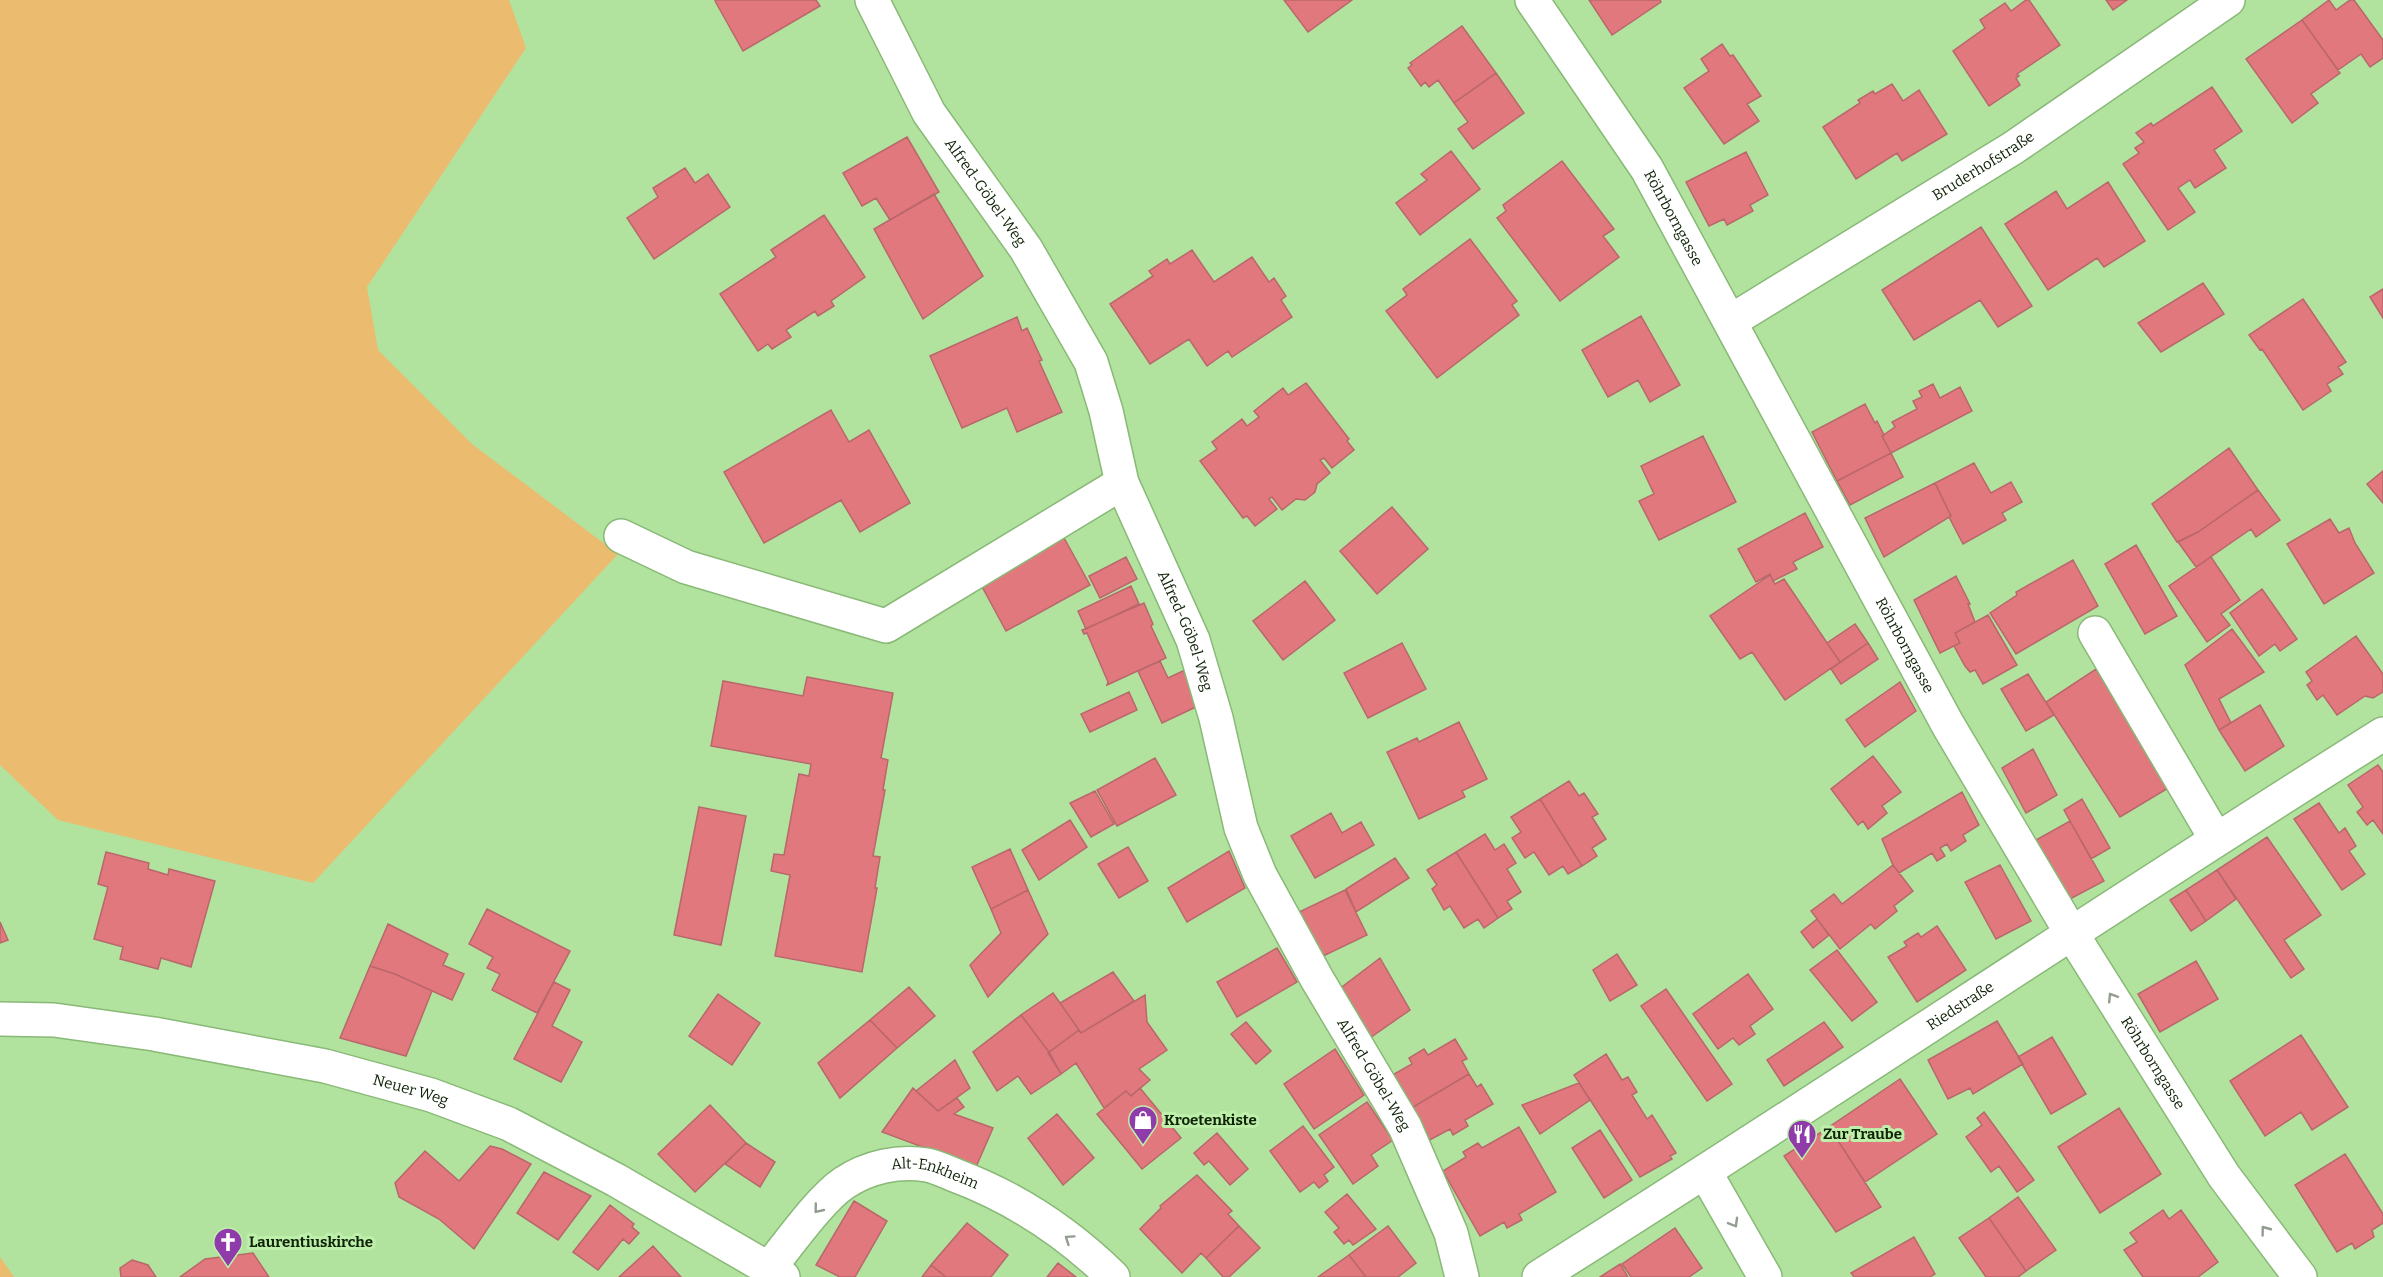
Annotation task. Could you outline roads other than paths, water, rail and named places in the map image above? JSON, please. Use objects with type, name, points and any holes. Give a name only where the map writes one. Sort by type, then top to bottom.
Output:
[{"type":"street","name":"Alfred-Göbel-Weg","points":[[872,0],[929,113],[1026,249],[1091,362],[1106,411],[1122,483],[1193,640],[1216,718],[1241,828],[1260,875],[1317,979],[1405,1128],[1451,1233],[1462,1277]]},
{"type":"street","name":"Röhrborngasse","points":[[1532,0],[1647,168],[1948,724],[2072,934],[2224,1176],[2300,1277]]},
{"type":"street","name":"Bruderhofstraße","points":[[1731,321],[2013,148],[2228,0]]},
{"type":"street","points":[[621,536],[686,567],[886,626],[1122,483]]},
{"type":"street","points":[[2095,633],[2216,839]]},
{"type":"street","name":"Riedstraße","points":[[1539,1277],[1705,1172],[2216,839],[2383,734]]},
{"type":"street","name":"Neuer Weg","points":[[0,1019],[54,1020],[154,1034],[325,1066],[431,1095],[509,1124],[616,1180],[776,1273]]},
{"type":"street","name":"Alt-Enkheim","points":[[776,1273],[829,1195],[844,1183],[881,1166],[911,1163],[929,1165],[1011,1199],[1086,1251],[1113,1277]]},
{"type":"street","points":[[1705,1172],[1765,1277]]},
{"type":"place","name":"Kroetenkiste","points":[[1143,1146]]},
{"type":"place","name":"Zur Traube","points":[[1802,1160]]},
{"type":"place","name":"Laurentiuskirche","points":[[228,1268]]}]
